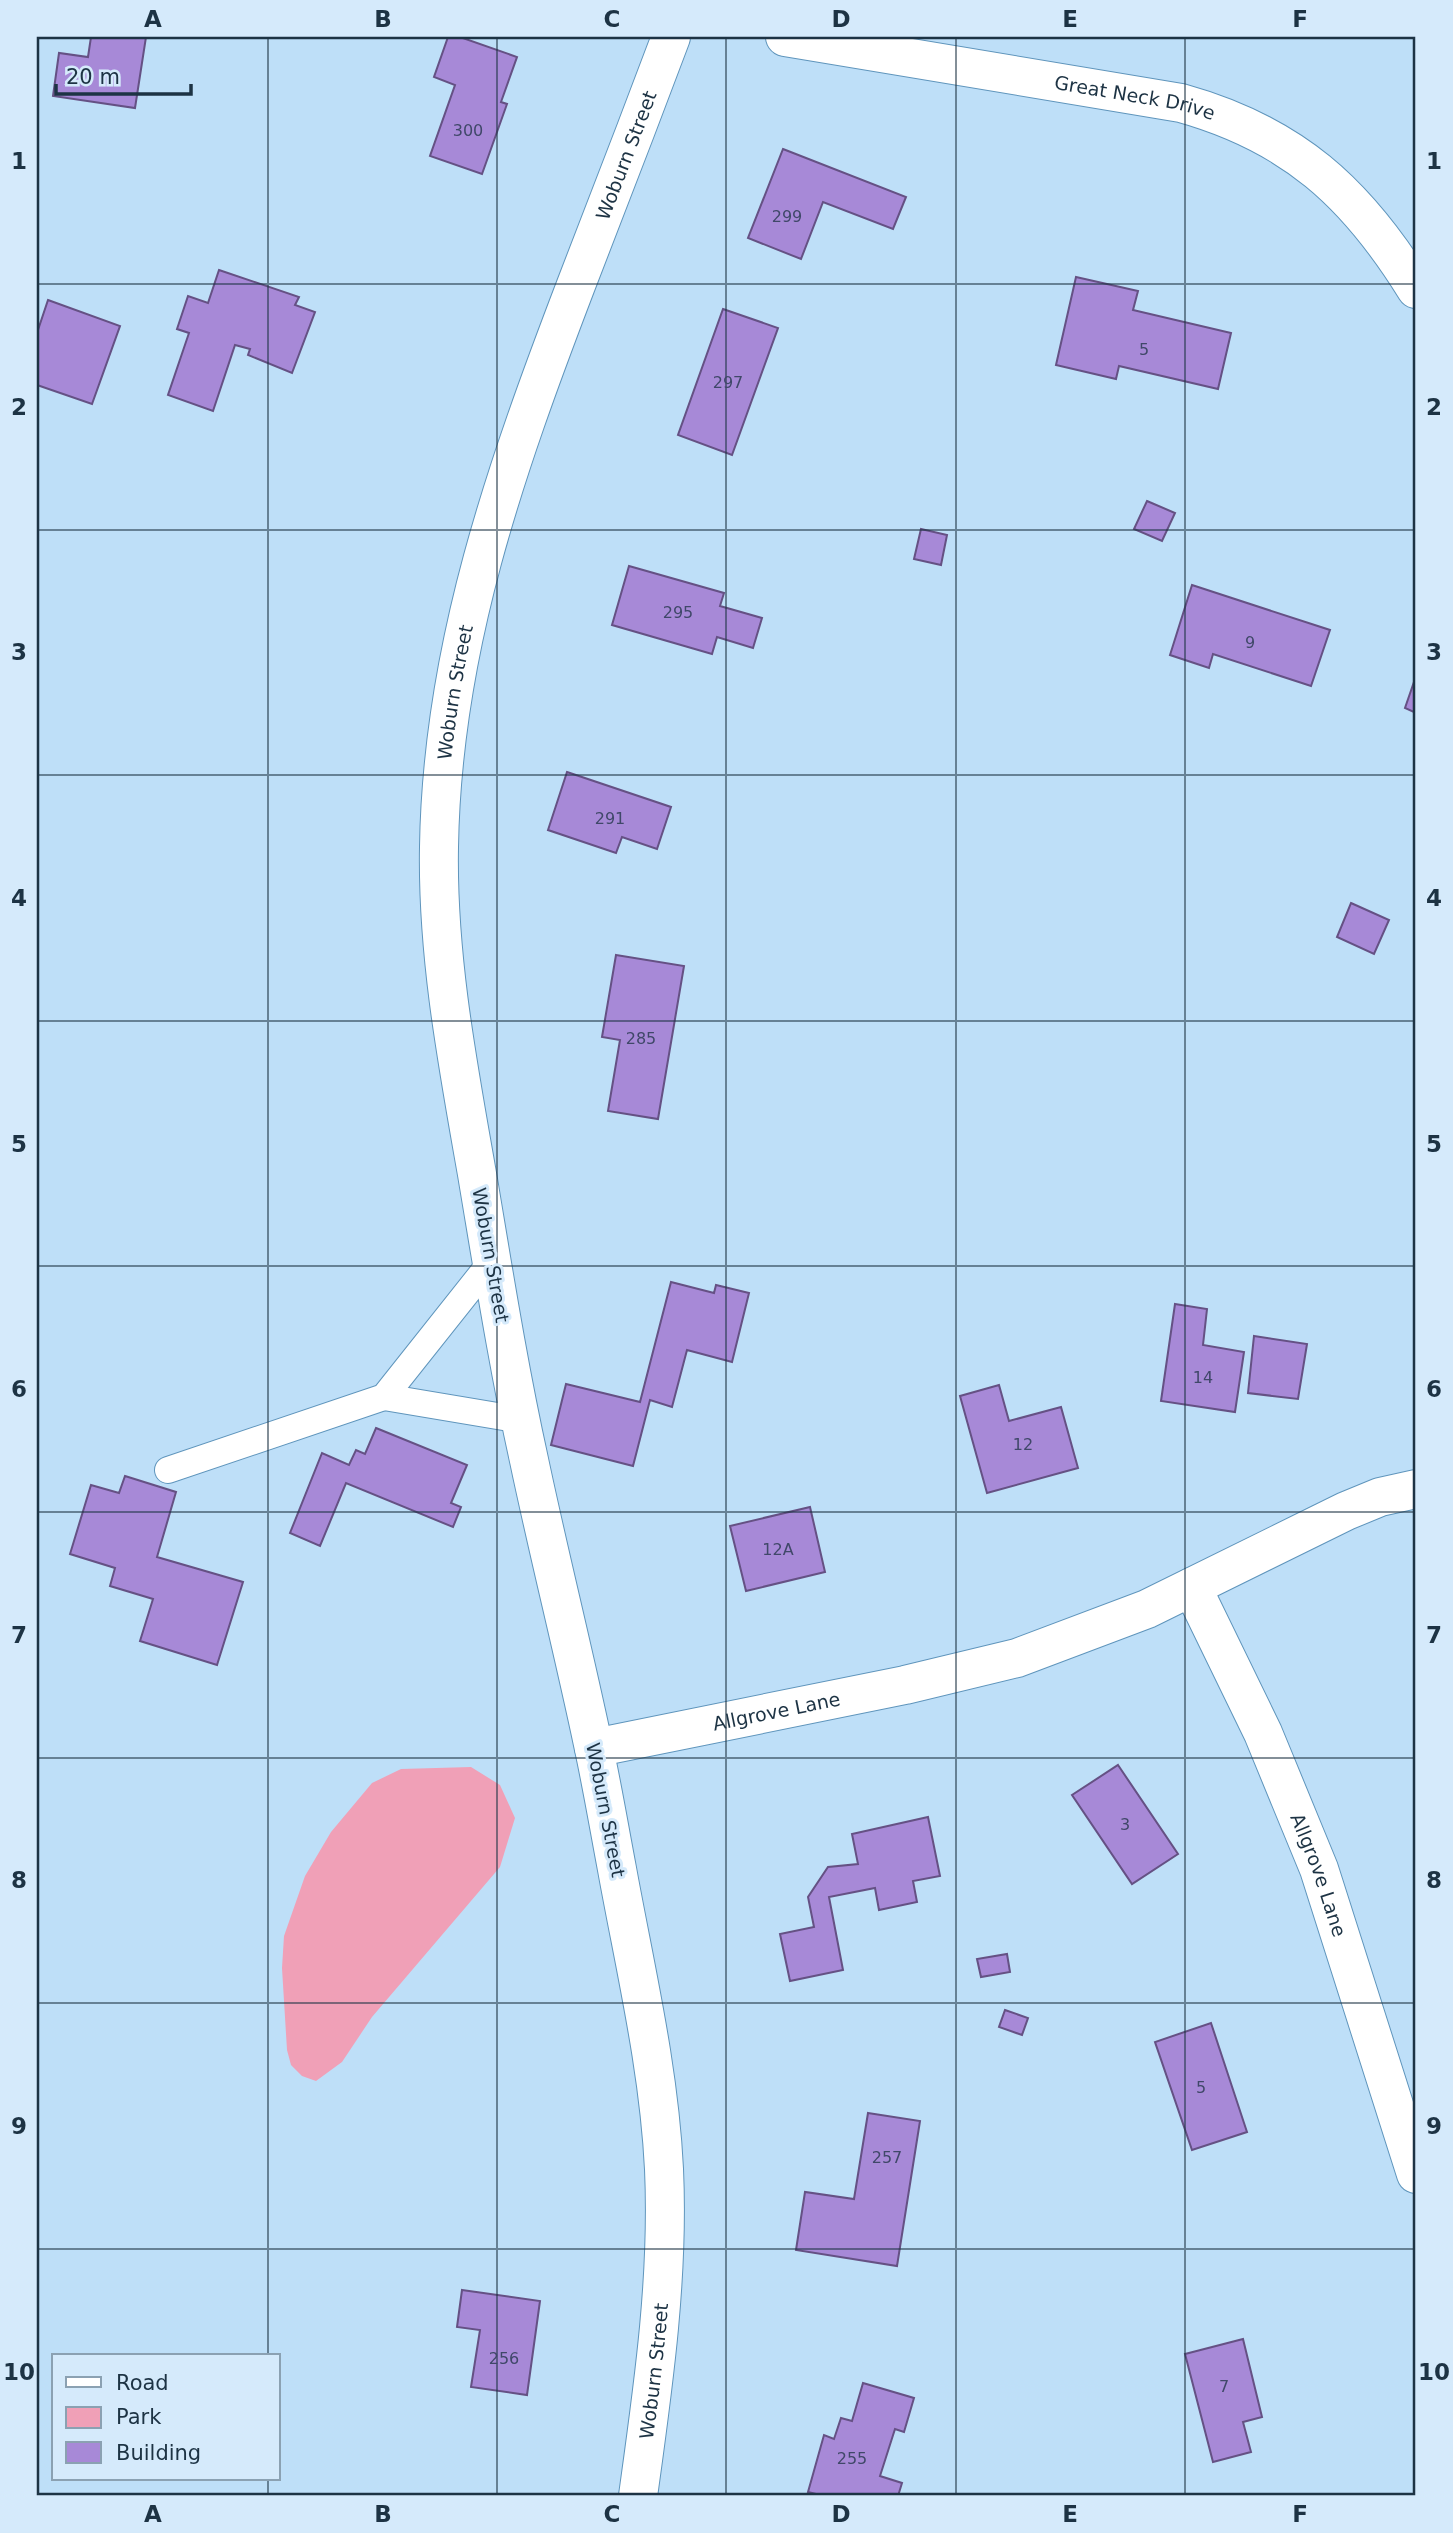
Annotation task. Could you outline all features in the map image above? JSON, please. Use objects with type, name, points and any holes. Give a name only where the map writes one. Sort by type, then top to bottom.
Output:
[{"type":"street","name":"Woburn Street","points":[[638,2496],[654,2385],[662,2292],[664,2172],[660,2114],[652,2056],[594,1748],[521,1420],[492,1261],[455,1045],[442,934],[439,844],[445,740],[453,680],[500,493],[547,360],[671,37]]},
{"type":"street","name":"Great Neck Drive","points":[[785,37],[1181,103],[1225,117],[1267,136],[1324,175],[1372,224],[1416,289]]},
{"type":"street","name":"Allgrove Lane","points":[[594,1748],[905,1685],[1017,1658],[1147,1609],[1346,1511],[1380,1497],[1416,1489]]},
{"type":"street","name":"Allgrove Lane","points":[[1192,1587],[1263,1733],[1319,1869],[1416,2174]]},
{"type":"lane","points":[[384,1397],[492,1261]]},
{"type":"lane","points":[[167,1470],[384,1397],[521,1420]]},
{"type":"green space","points":[[471,1767],[500,1785],[515,1818],[500,1867],[372,2017],[342,2062],[316,2081],[302,2076],[291,2065],[287,2050],[282,1968],[284,1936],[305,1876],[331,1832],[372,1783],[401,1769]]},
{"type":"building","points":[[91,37],[146,37],[135,108],[53,96],[59,53],[88,57]]},
{"type":"building","points":[[448,37],[460,37],[517,57],[501,102],[507,104],[482,174],[430,156],[455,85],[434,77]]},
{"type":"building","points":[[783,149],[906,197],[893,229],[823,202],[801,259],[748,238]]},
{"type":"building","points":[[219,270],[299,297],[295,305],[315,312],[292,373],[248,355],[250,349],[235,345],[213,411],[168,395],[189,333],[177,329],[188,296],[208,303]]},
{"type":"building","points":[[1076,277],[1138,291],[1133,310],[1231,333],[1218,389],[1119,366],[1116,379],[1056,365]]},
{"type":"building","points":[[48,300],[120,326],[92,404],[37,385],[37,333]]},
{"type":"building","points":[[723,309],[778,328],[732,455],[678,435]]},
{"type":"building","points":[[1147,501],[1175,513],[1162,541],[1134,529]]},
{"type":"building","points":[[921,529],[947,535],[941,565],[914,559]]},
{"type":"building","points":[[629,566],[724,593],[720,606],[762,618],[753,648],[717,637],[712,654],[612,625]]},
{"type":"building","points":[[1192,585],[1330,630],[1311,686],[1213,654],[1209,668],[1170,655]]},
{"type":"building","points":[[1416,676],[1416,713],[1405,708]]},
{"type":"building","points":[[567,772],[671,807],[657,849],[622,837],[616,853],[548,830]]},
{"type":"building","points":[[1351,903],[1389,920],[1374,954],[1337,937]]},
{"type":"building","points":[[616,955],[684,966],[658,1119],[608,1111],[620,1040],[602,1037]]},
{"type":"building","points":[[671,1282],[714,1293],[716,1285],[749,1293],[732,1362],[687,1350],[672,1407],[650,1400],[633,1466],[551,1445],[566,1384],[640,1402]]},
{"type":"building","points":[[1175,1304],[1207,1309],[1203,1345],[1244,1352],[1235,1412],[1161,1401]]},
{"type":"building","points":[[1254,1336],[1307,1344],[1298,1399],[1248,1393]]},
{"type":"building","points":[[999,1385],[1009,1421],[1061,1407],[1078,1468],[987,1493],[960,1396]]},
{"type":"building","points":[[376,1428],[467,1465],[451,1503],[461,1507],[453,1527],[346,1483],[320,1546],[290,1533],[322,1453],[349,1465],[356,1450],[365,1454]]},
{"type":"building","points":[[125,1476],[176,1492],[157,1557],[243,1582],[217,1665],[140,1641],[153,1599],[110,1586],[115,1568],[70,1554],[91,1485],[119,1493]]},
{"type":"building","points":[[810,1507],[825,1572],[746,1591],[730,1526]]},
{"type":"building","points":[[1118,1765],[1178,1854],[1132,1884],[1072,1795]]},
{"type":"building","points":[[928,1817],[940,1876],[913,1881],[917,1902],[879,1910],[875,1888],[829,1897],[843,1970],[790,1981],[780,1934],[814,1927],[808,1897],[828,1867],[858,1864],[852,1834]]},
{"type":"building","points":[[1007,1954],[1010,1972],[981,1977],[977,1959]]},
{"type":"building","points":[[1005,2010],[1028,2018],[1022,2035],[999,2027]]},
{"type":"building","points":[[1211,2023],[1247,2132],[1192,2150],[1155,2042]]},
{"type":"building","points":[[868,2113],[920,2121],[897,2266],[796,2250],[805,2192],[854,2199]]},
{"type":"building","points":[[462,2290],[540,2301],[527,2395],[471,2387],[480,2330],[457,2327]]},
{"type":"building","points":[[1243,2339],[1262,2417],[1243,2422],[1251,2452],[1213,2462],[1185,2354]]},
{"type":"building","points":[[863,2383],[914,2398],[904,2432],[895,2429],[880,2476],[902,2483],[898,2496],[824,2496],[808,2492],[824,2435],[834,2439],[841,2418],[852,2421]]}]
